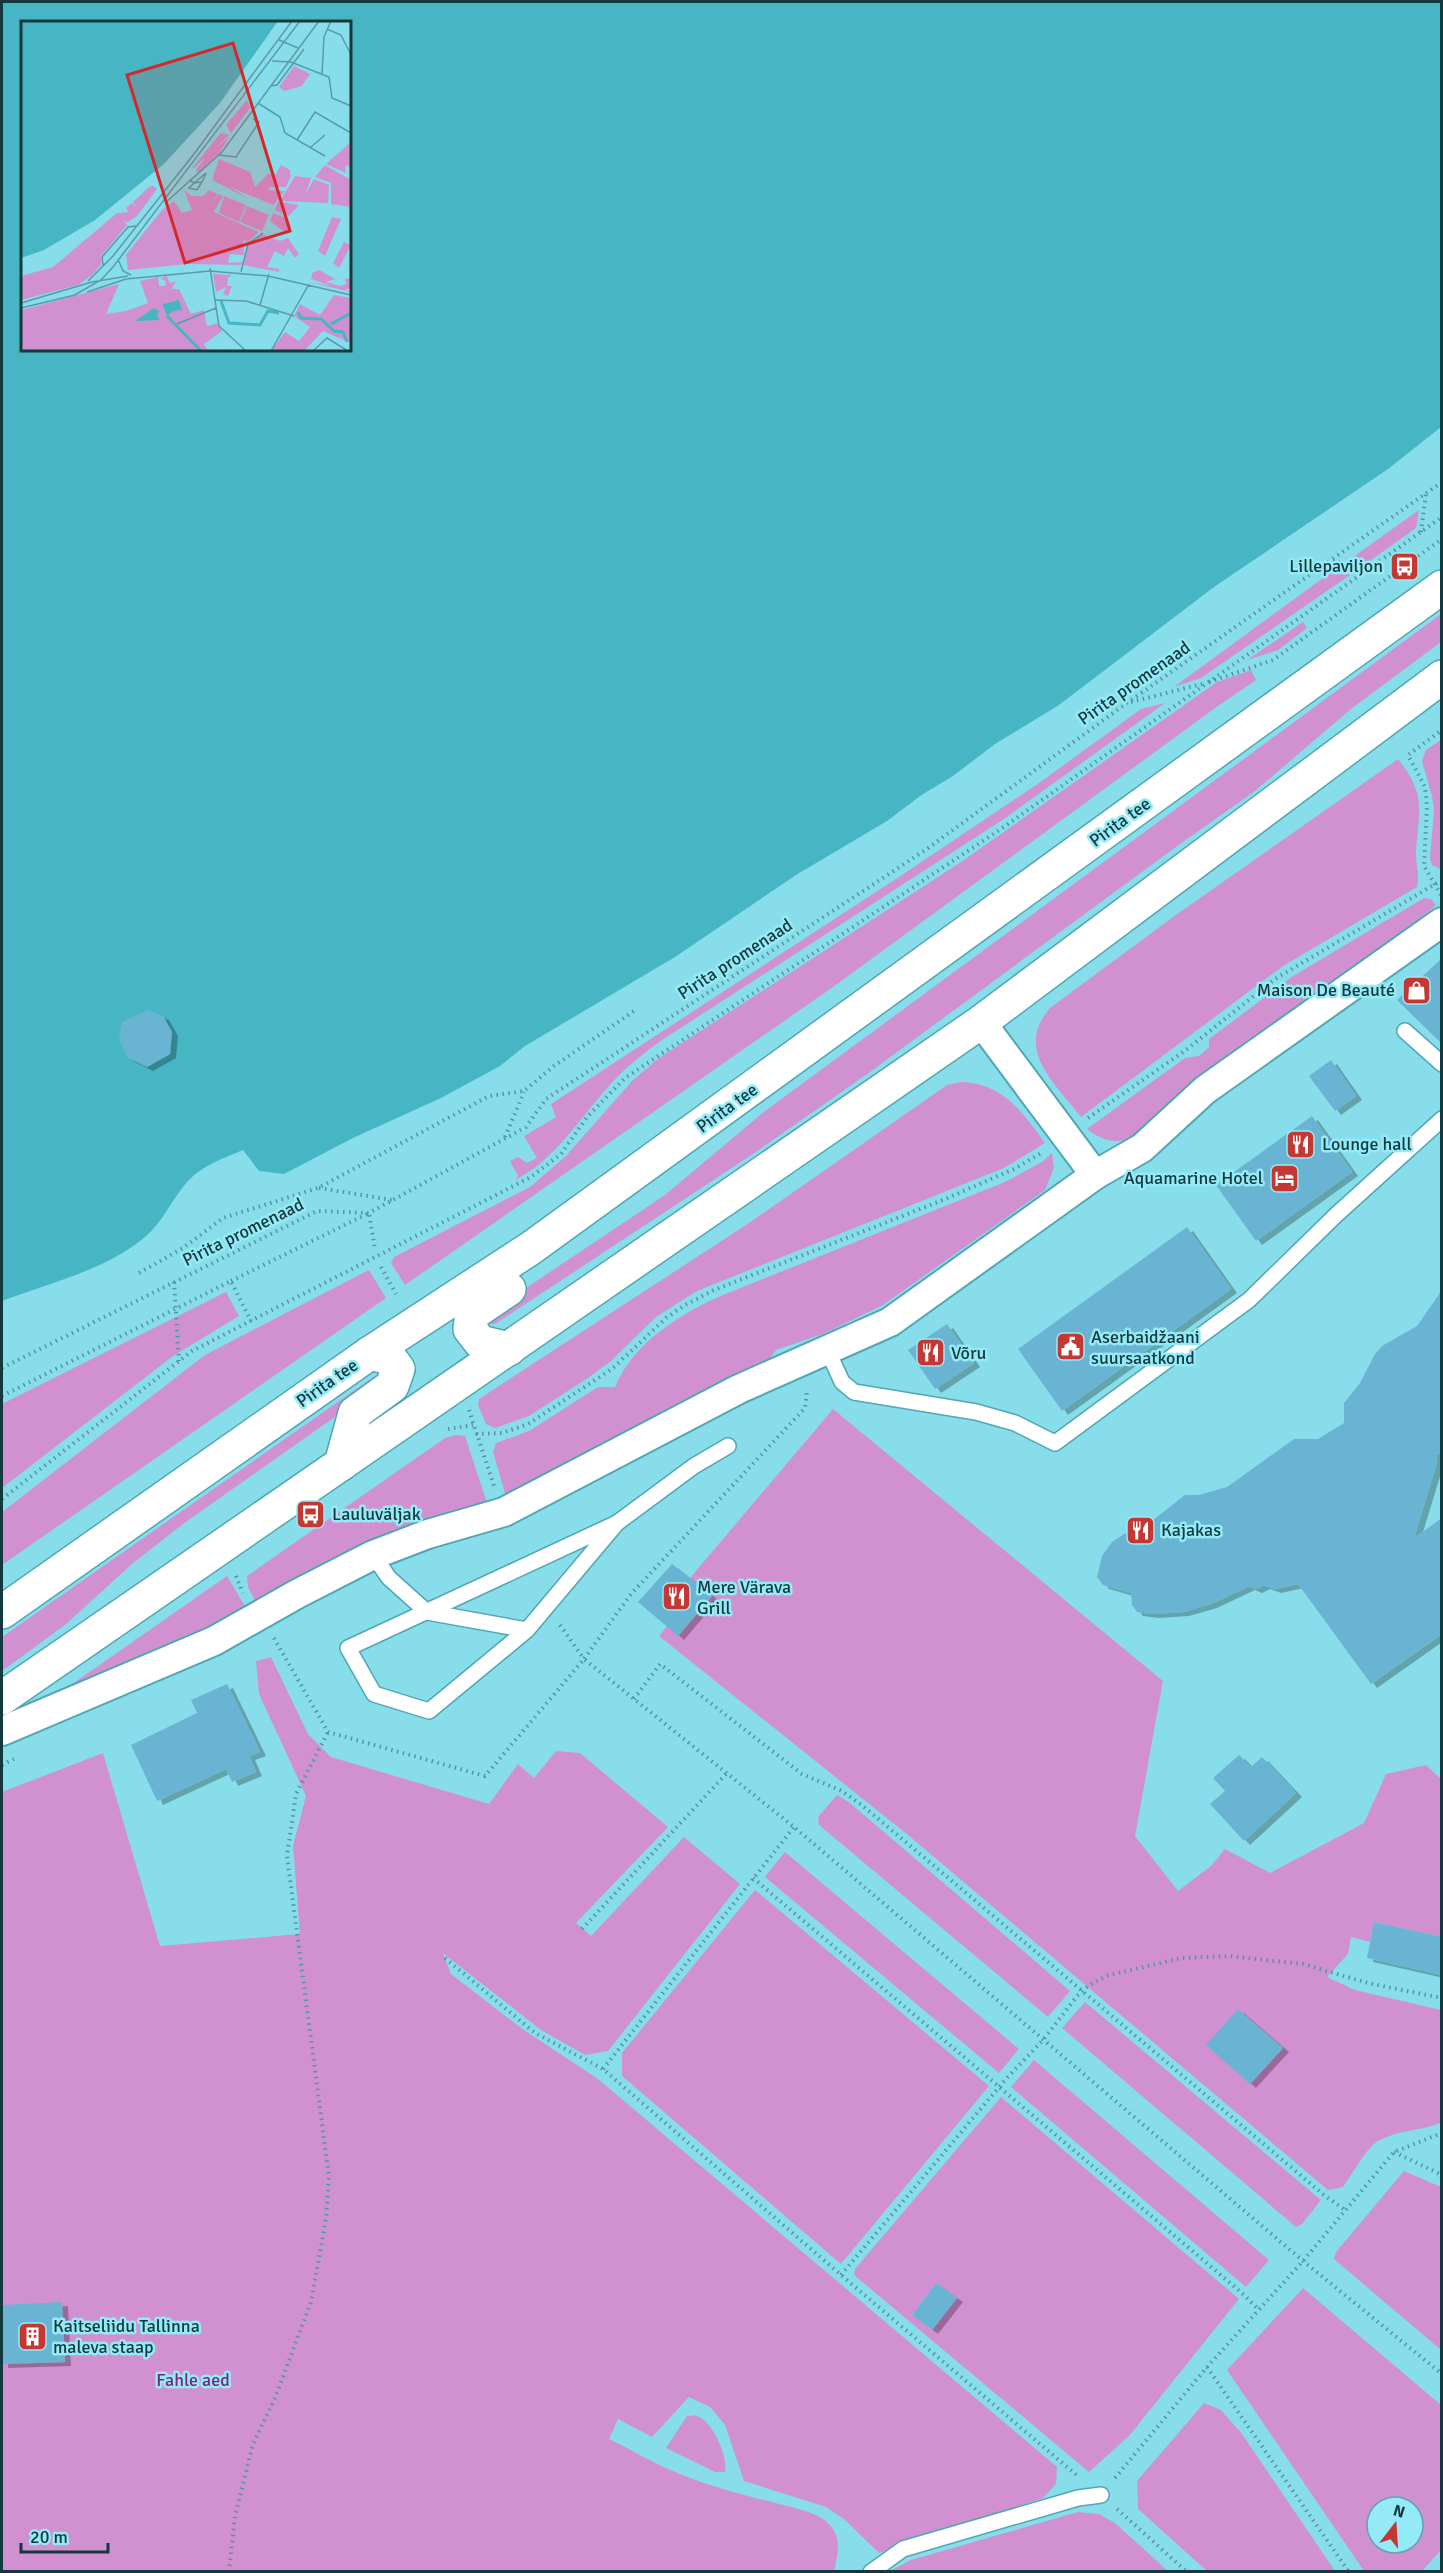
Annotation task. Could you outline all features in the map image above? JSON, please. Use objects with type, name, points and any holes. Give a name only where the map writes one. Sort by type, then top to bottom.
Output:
[{"type":"main road","name":"Pirita tee","points":[[2,1612],[370,1353],[531,1248],[1442,587]]},
{"type":"main road","points":[[2,1698],[981,1022],[1442,677]]},
{"type":"main road","points":[[509,1349],[480,1342],[470,1329],[472,1314],[513,1286],[531,1248]]},
{"type":"main road","points":[[341,1464],[355,1413],[392,1386],[398,1369],[390,1358],[370,1353]]},
{"type":"street","points":[[2,1731],[214,1641],[374,1555],[428,1534],[504,1512],[739,1389],[789,1369],[827,1349],[890,1322],[1095,1175],[1142,1148],[1205,1090],[1442,922]]},
{"type":"street","points":[[981,1022],[1095,1175]]},
{"type":"lane","points":[[1405,1031],[1442,1064]]},
{"type":"lane","points":[[827,1349],[842,1382],[854,1392],[976,1412],[1015,1423],[1055,1443],[1249,1300],[1336,1215],[1442,1119]]},
{"type":"lane","points":[[617,1523],[527,1630],[429,1711],[374,1694],[348,1648],[617,1523],[694,1466],[728,1446]]},
{"type":"lane","points":[[374,1555],[389,1578],[427,1612],[527,1630]]},
{"type":"lane","points":[[871,2571],[903,2549],[1078,2498],[1101,2495]]},
{"type":"path","name":"Pirita promenaad","points":[[2,1368],[317,1211],[369,1213],[526,1127],[546,1099],[924,851],[1127,703],[1333,561],[1442,482]]},
{"type":"path","points":[[1421,532],[1426,493]]},
{"type":"path","points":[[2,1499],[192,1351],[531,1177],[561,1154],[587,1117],[625,1078],[1001,829],[1442,518]]},
{"type":"path","points":[[1127,703],[1205,684],[1273,660],[1442,539]]},
{"type":"path","points":[[1333,561],[1369,569]]},
{"type":"path","points":[[1442,730],[1408,755],[1425,787],[1427,807],[1424,866],[1442,895]]},
{"type":"path","points":[[476,1434],[502,1433],[536,1419],[612,1369],[666,1318],[714,1290],[1014,1169],[1043,1152],[1185,1050],[1275,979],[1442,880]]},
{"type":"path","points":[[504,1138],[524,1091],[554,1066],[637,1009]]},
{"type":"path","points":[[139,1274],[183,1248],[223,1218],[318,1188],[489,1096],[524,1091]]},
{"type":"path","points":[[318,1188],[392,1200]]},
{"type":"path","points":[[2,1396],[369,1213],[375,1249]]},
{"type":"path","points":[[381,1267],[396,1294]]},
{"type":"path","points":[[231,1281],[251,1321]]},
{"type":"path","points":[[174,1282],[179,1361]]},
{"type":"path","points":[[584,1659],[638,1585],[735,1486],[805,1408],[808,1387]]},
{"type":"path","points":[[438,1435],[447,1429],[473,1425]]},
{"type":"path","points":[[244,1570],[235,1576],[256,1617],[276,1640]]},
{"type":"path","points":[[634,1699],[660,1664],[802,1774],[842,1791],[863,1806],[1345,2210]]},
{"type":"path","points":[[617,1686],[794,1827],[1303,2261],[1442,2374]]},
{"type":"path","points":[[230,2571],[235,2516],[253,2444],[275,2398],[311,2302],[326,2219],[329,2177],[286,1856],[296,1794],[328,1732]]},
{"type":"path","points":[[582,1929],[727,1773]]},
{"type":"path","points":[[603,2069],[794,1827]]},
{"type":"path","points":[[753,1878],[1000,2086],[1259,2310]]},
{"type":"path","points":[[841,2275],[1000,2086],[1044,2039],[1081,1991],[1106,1976],[1181,1958],[1229,1956],[1303,1964],[1368,1983],[1442,1998]]},
{"type":"path","points":[[445,1958],[536,2033],[603,2069],[1187,2571]]},
{"type":"path","points":[[1101,2495],[1207,2367],[1303,2261],[1394,2152],[1442,2133]]},
{"type":"path","points":[[1394,2152],[1442,2175]]},
{"type":"path","points":[[1207,2367],[1349,2571]]},
{"type":"green space","points":[[1419,510],[1416,528],[1367,563],[1349,560]]},
{"type":"green space","points":[[1338,567],[1356,571],[1201,678],[1174,687]]},
{"type":"green space","points":[[1441,614],[1441,642],[1351,709],[1255,791],[870,1072],[756,1152],[495,1324],[489,1324],[487,1321],[493,1310],[665,1195],[765,1111]]},
{"type":"green space","points":[[1303,622],[1307,628],[1278,650],[1247,660]]},
{"type":"green space","points":[[1251,670],[1256,680],[833,987],[405,1285],[391,1263],[394,1257],[530,1187],[566,1156],[632,1081],[659,1058],[961,862],[1217,682]]},
{"type":"green space","points":[[1165,703],[1004,819],[662,1040],[615,1079],[555,1150],[529,1172],[515,1180],[518,1176],[510,1161],[518,1157],[527,1163],[537,1158],[524,1136],[556,1117],[551,1104],[902,875],[1039,783],[1141,709]]},
{"type":"green space","points":[[1441,740],[1442,869],[1432,865],[1430,859],[1434,810],[1422,761],[1426,750]]},
{"type":"green space","points":[[1398,759],[1414,784],[1419,804],[1417,887],[1283,966],[1081,1117],[1050,1079],[1037,1052],[1036,1038],[1040,1023],[1050,1008],[1173,917]]},
{"type":"green space","points":[[1424,898],[1431,899],[1436,905],[1395,940],[1134,1138],[1121,1141],[1109,1140],[1087,1129],[1185,1058],[1199,1056],[1209,1047],[1209,1039],[1293,976]]},
{"type":"green space","points":[[961,1082],[988,1088],[1010,1101],[1020,1110],[1045,1143],[1004,1168],[697,1291],[656,1317],[611,1361],[529,1416],[495,1428],[486,1424],[478,1405],[479,1399],[749,1223],[947,1085]]},
{"type":"green space","points":[[1052,1153],[1054,1168],[1045,1190],[883,1305],[825,1333],[776,1350],[767,1362],[507,1500],[493,1452],[496,1443],[529,1431],[598,1387],[615,1387],[623,1371],[646,1343],[675,1320],[723,1295],[1005,1182],[1042,1162]]},
{"type":"green space","points":[[369,1270],[386,1298],[2,1565],[2,1512],[205,1355]]},
{"type":"green space","points":[[226,1292],[239,1316],[173,1356],[2,1488],[2,1404]]},
{"type":"green space","points":[[369,1380],[374,1381],[373,1390],[183,1524],[132,1564],[65,1625],[2,1671],[2,1637]]},
{"type":"green space","points":[[833,1409],[1163,1681],[1135,1836],[1178,1891],[1211,1866],[1225,1849],[1270,1873],[1364,1823],[1386,1774],[1426,1765],[1441,1779],[1441,1937],[1374,1922],[1370,1942],[1351,1937],[1348,1954],[1327,1977],[1355,1990],[1441,2010],[1441,2123],[1385,2137],[1378,2141],[1364,2155],[1343,2187],[1328,2190],[908,1835],[659,1636],[667,1626],[678,1635],[712,1596],[690,1578]]},
{"type":"green space","points":[[456,1435],[465,1436],[488,1506],[258,1606],[248,1587],[247,1576],[445,1438]]},
{"type":"green space","points":[[227,1576],[248,1611],[58,1694]]},
{"type":"green space","name":"Fahle aed","points":[[271,1657],[308,1734],[331,1757],[489,1804],[518,1764],[534,1778],[556,1751],[580,1753],[668,1827],[576,1923],[591,1936],[684,1837],[740,1884],[608,2051],[585,2055],[541,2030],[443,1953],[451,1974],[521,2028],[598,2079],[1057,2467],[1056,2484],[1043,2498],[879,2553],[844,2519],[826,2507],[744,2481],[725,2425],[710,2407],[689,2397],[652,2437],[618,2419],[609,2439],[694,2480],[820,2517],[829,2524],[836,2535],[838,2553],[834,2571],[2,2572],[2,1792],[103,1753],[160,1946],[300,1934],[293,1846],[306,1796],[259,1694],[256,1661]]},
{"type":"green space","points":[[837,1795],[850,1803],[1070,1991],[1048,2017],[819,1825],[818,1817]]},
{"type":"green space","points":[[785,1852],[1019,2049],[999,2073],[765,1877]]},
{"type":"green space","points":[[755,1890],[989,2086],[841,2264],[622,2076],[622,2053]]},
{"type":"green space","points":[[1085,2002],[1321,2200],[1302,2224],[1296,2227],[1062,2028]]},
{"type":"green space","points":[[1034,2060],[1269,2260],[1246,2287],[1011,2087]]},
{"type":"green space","points":[[1001,2097],[1239,2299],[1129,2436],[1089,2472],[854,2275],[855,2269]],"holes":[[[936,2283],[956,2298],[932,2330],[912,2315]]]},
{"type":"green space","points":[[1404,2171],[1441,2187],[1441,2350],[1334,2259],[1336,2252]]},
{"type":"green space","points":[[1303,2288],[1441,2405],[1441,2550],[1422,2571],[1364,2571],[1227,2370]]},
{"type":"green space","points":[[1204,2403],[1221,2410],[1242,2434],[1335,2571],[1207,2571],[1138,2509],[1137,2481]]},
{"type":"green space","points":[[687,2416],[703,2419],[714,2432],[722,2449],[725,2472],[715,2472],[666,2448]]},
{"type":"green space","points":[[1078,2512],[1099,2514],[1115,2523],[1168,2571],[890,2571],[911,2560]]},
{"type":"water","points":[[2,2],[1441,2],[1441,427],[1388,469],[1214,587],[1059,705],[995,744],[887,821],[796,875],[675,957],[525,1046],[500,1066],[441,1098],[353,1138],[284,1174],[259,1171],[243,1150],[220,1160],[200,1171],[187,1182],[145,1237],[113,1258],[76,1275],[2,1301]]},
{"type":"building","points":[[1442,958],[1442,1044],[1397,1000]]},
{"type":"building","points":[[148,1010],[163,1016],[172,1032],[170,1054],[147,1067],[127,1057],[119,1039],[122,1022]]},
{"type":"building","points":[[1331,1060],[1356,1096],[1335,1111],[1309,1076]]},
{"type":"building","name":"Aquamarine Hotel","points":[[1312,1116],[1352,1172],[1256,1241],[1216,1185]]},
{"type":"building","points":[[1187,1227],[1231,1289],[1062,1411],[1018,1349]]},
{"type":"building","points":[[1442,1290],[1442,1451],[1437,1455],[1436,1466],[1414,1538],[1442,1518],[1442,1634],[1371,1684],[1298,1584],[1275,1589],[1264,1585],[1256,1589],[1249,1586],[1211,1604],[1183,1612],[1152,1614],[1137,1612],[1132,1605],[1131,1593],[1103,1585],[1097,1577],[1102,1556],[1112,1542],[1148,1524],[1185,1495],[1199,1495],[1227,1487],[1294,1439],[1318,1439],[1344,1423],[1344,1403],[1360,1383],[1375,1354],[1382,1346],[1417,1326]]},
{"type":"building","points":[[947,1324],[974,1363],[935,1389],[908,1350]]},
{"type":"building","points":[[672,1564],[712,1596],[678,1636],[638,1602]]},
{"type":"building","points":[[227,1684],[260,1752],[249,1756],[256,1772],[232,1782],[226,1769],[157,1801],[131,1745],[197,1713],[191,1700]]},
{"type":"building","points":[[1239,1755],[1251,1767],[1262,1757],[1296,1793],[1244,1841],[1210,1804],[1225,1791],[1213,1778]]},
{"type":"building","points":[[1374,1922],[1442,1937],[1442,1975],[1367,1958]]},
{"type":"building","points":[[1238,2009],[1283,2048],[1250,2084],[1206,2045]]},
{"type":"building","points":[[936,2283],[957,2298],[932,2330],[912,2315]]},
{"type":"building","name":"Kaitseliidu Tallinna maleva staap","points":[[62,2302],[65,2362],[2,2364],[2,2305]]},
{"type":"place","name":"Lillepaviljon","points":[[1404,566]]},
{"type":"place","name":"Maison De Beauté","points":[[1416,990]]},
{"type":"place","name":"Lounge hall","points":[[1301,1144]]},
{"type":"place","name":"Aquamarine Hotel","points":[[1284,1178]]},
{"type":"place","name":"Aserbaidžaani suursaatkond","points":[[1070,1347]]},
{"type":"place","name":"Võru","points":[[930,1353]]},
{"type":"place","name":"Lauluväljak","points":[[311,1514]]},
{"type":"place","name":"Kajakas","points":[[1140,1530]]},
{"type":"place","name":"Mere Värava Grill","points":[[676,1597]]},
{"type":"place","name":"Kaitseliidu Tallinna maleva staap","points":[[32,2336]]}]
